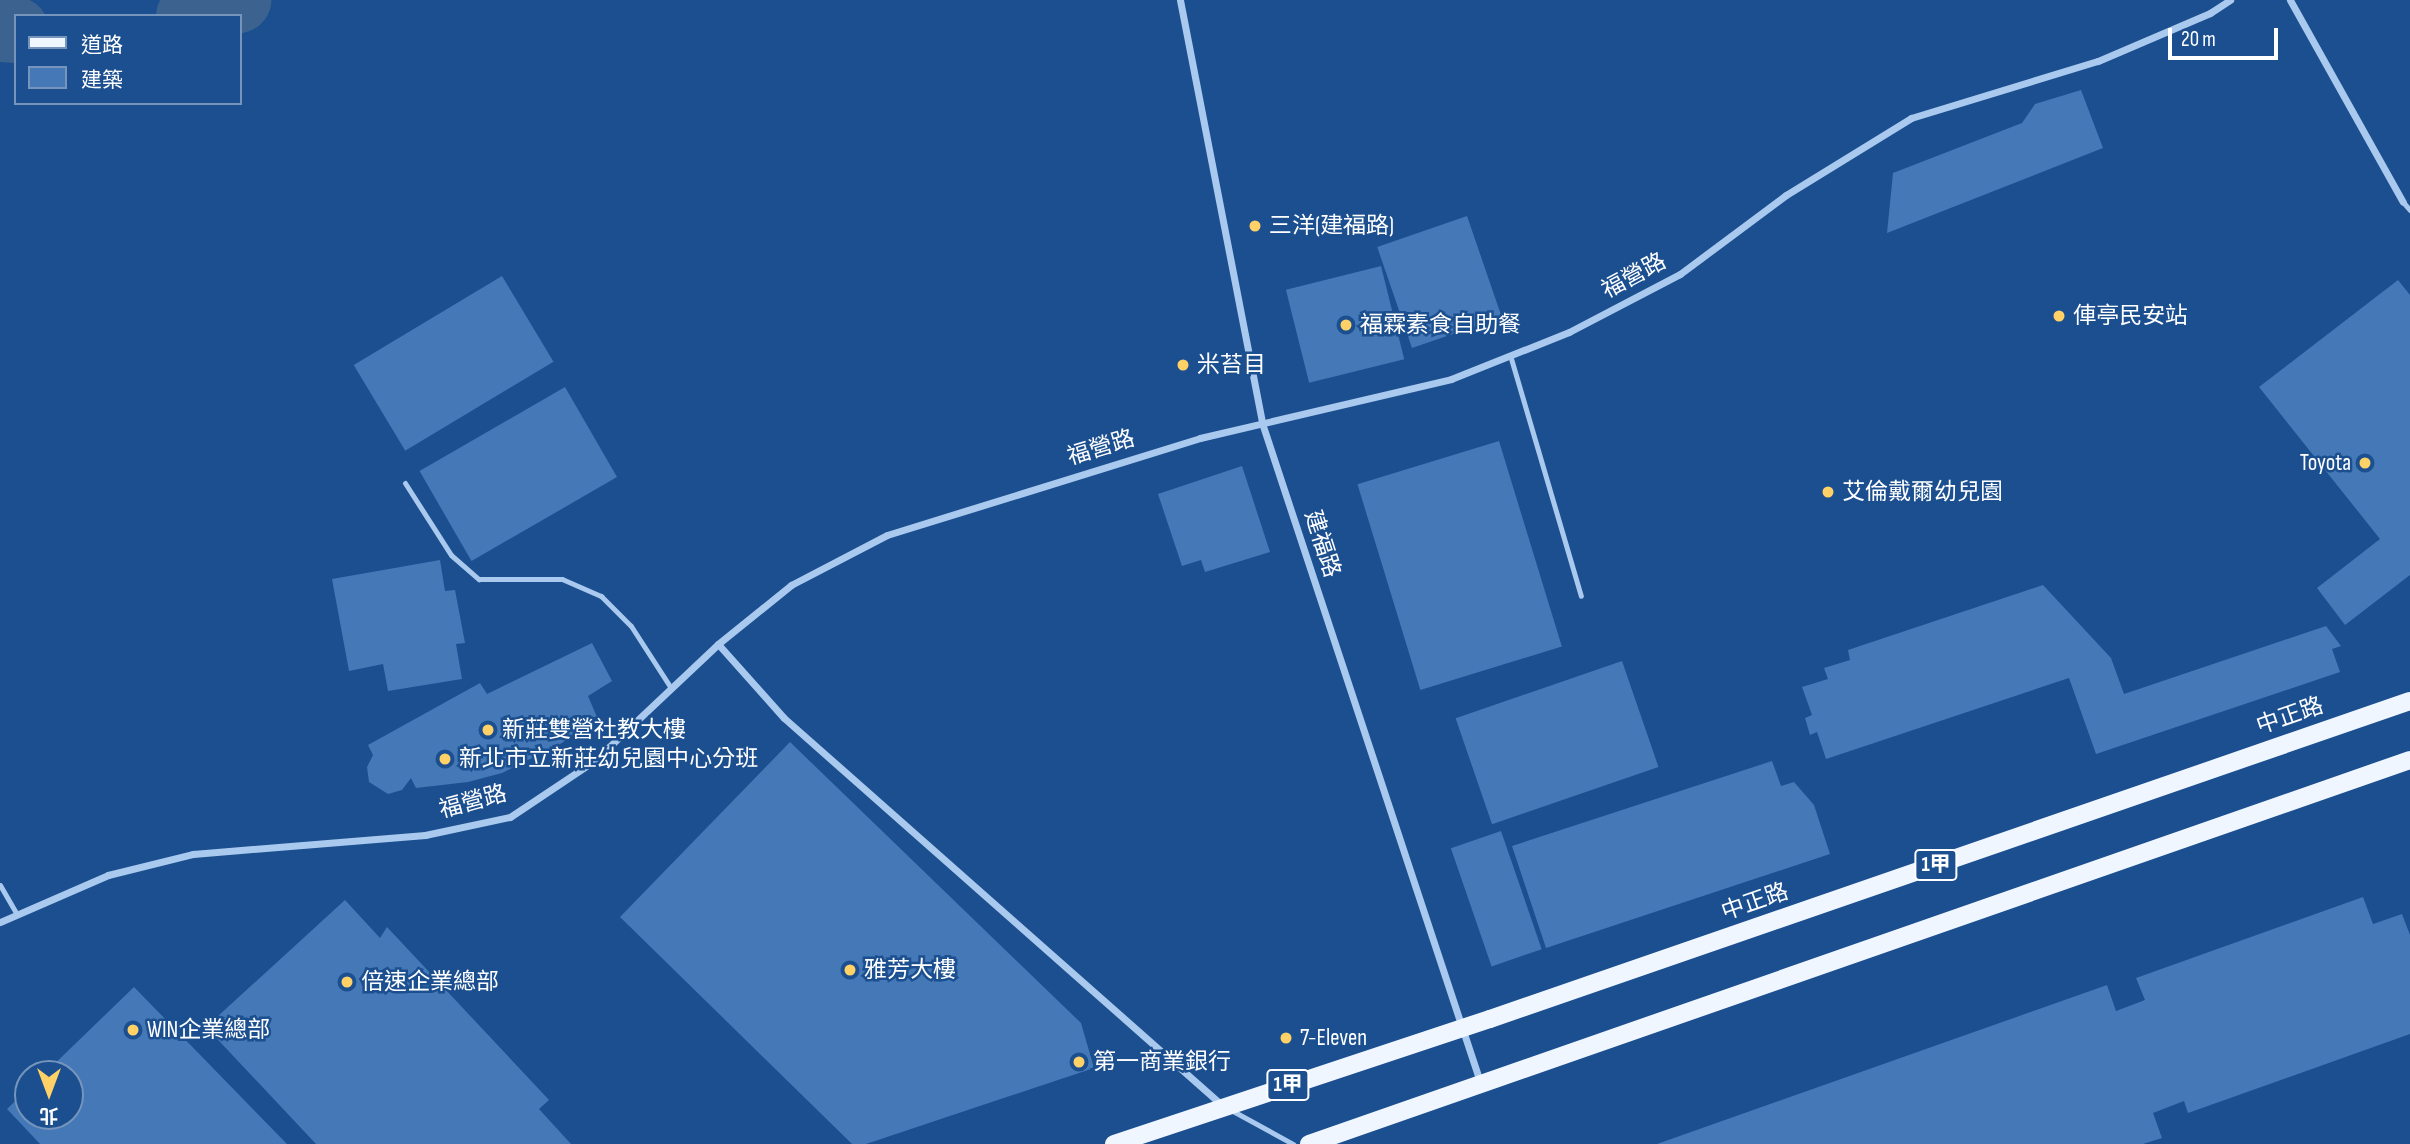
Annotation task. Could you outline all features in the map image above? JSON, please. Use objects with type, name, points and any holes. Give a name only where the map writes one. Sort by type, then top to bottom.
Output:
[{"type":"main road","name":"中正路","points":[[1114,1144],[1462,1028],[2410,701]]},
{"type":"main road","name":"1甲","points":[[1309,1144],[2408,764]]},
{"type":"street","name":"建福路","points":[[1180,0],[1262,423],[1481,1086]]},
{"type":"street","name":"福營路","points":[[0,922],[108,875],[193,855],[425,835],[510,817],[594,761],[718,644],[791,585],[887,535],[1200,438],[1451,379],[1569,332],[1680,274],[1786,195],[1911,118],[2098,61],[2210,13],[2230,0]]},
{"type":"street","points":[[2290,0],[2403,202]]},
{"type":"street","points":[[718,644],[794,727],[1223,1106]]},
{"type":"lane","points":[[2403,202],[2410,211]]},
{"type":"lane","points":[[1510,355],[1581,596]]},
{"type":"lane","points":[[405,483],[452,555],[479,579],[562,579],[601,596],[631,626],[671,688]]},
{"type":"lane","points":[[0,884],[17,915]]},
{"type":"lane","points":[[1223,1106],[1293,1144]]},
{"type":"building","points":[[2081,90],[2103,148],[1887,233],[1893,173],[2022,123],[2035,104]]},
{"type":"building","points":[[1467,216],[1502,317],[1412,348],[1377,247]]},
{"type":"building","name":"福霖素食自助餐","points":[[1381,266],[1404,359],[1309,383],[1286,290]]},
{"type":"building","points":[[502,276],[554,362],[405,451],[354,365]]},
{"type":"building","name":"Toyota","points":[[2398,280],[2410,295],[2410,575],[2345,625],[2317,588],[2380,539],[2259,387]]},
{"type":"building","points":[[565,387],[617,477],[472,561],[420,471]]},
{"type":"building","points":[[1499,441],[1562,647],[1420,690],[1357,484]]},
{"type":"building","points":[[1242,466],[1270,552],[1205,572],[1201,560],[1182,566],[1158,494]]},
{"type":"building","points":[[440,560],[445,591],[455,590],[465,643],[456,644],[462,679],[388,691],[383,664],[349,671],[332,579]]},
{"type":"building","points":[[2043,585],[2111,658],[2124,694],[2326,626],[2341,646],[2332,649],[2340,672],[2096,754],[2069,678],[1826,759],[1817,732],[1810,735],[1805,718],[1812,715],[1802,687],[1828,679],[1824,668],[1850,660],[1848,650]]},
{"type":"building","name":"新莊雙營社教大樓","points":[[592,643],[612,681],[588,696],[597,717],[562,743],[502,773],[468,782],[416,788],[411,778],[402,790],[388,794],[369,782],[367,767],[373,755],[368,745],[480,683],[487,694]]},
{"type":"building","points":[[1622,661],[1658,767],[1492,824],[1456,718]]},
{"type":"building","name":"雅芳大樓","points":[[790,742],[1081,1023],[1094,1068],[866,1144],[852,1144],[620,917]]},
{"type":"building","points":[[1772,761],[1781,786],[1794,782],[1814,805],[1830,854],[1546,948],[1512,846]]},
{"type":"building","points":[[1501,831],[1542,949],[1492,966],[1451,848]]},
{"type":"building","points":[[2363,897],[2373,924],[2402,914],[2410,935],[2410,1034],[2188,1113],[2184,1101],[2153,1113],[2162,1138],[2143,1144],[1657,1144],[2107,985],[2116,1011],[2145,1000],[2136,978]]},
{"type":"building","name":"倍速企業總部","points":[[345,900],[380,938],[387,927],[549,1100],[539,1109],[571,1144],[316,1144],[206,1027]]},
{"type":"building","name":"WIN企業總部","points":[[134,987],[287,1144],[40,1144],[27,1130],[84,1130],[84,1060],[58,1060]]},
{"type":"building","name":"WIN企業總部","points":[[14,1102],[14,1116],[7,1109]]},
{"type":"waterway","points":[[195,14],[238,0]]},
{"type":"waterway","points":[[0,29],[14,30]]},
{"type":"place","name":"三洋(建福路)","points":[[1255,226]]},
{"type":"place","name":"俥亭民安站","points":[[2059,316]]},
{"type":"place","name":"福霖素食自助餐","points":[[1346,325]]},
{"type":"place","name":"米苔目","points":[[1183,365]]},
{"type":"place","name":"Toyota","points":[[2365,463]]},
{"type":"place","name":"艾倫戴爾幼兒園","points":[[1828,492]]},
{"type":"place","name":"新莊雙營社教大樓","points":[[488,730]]},
{"type":"place","name":"新北市立新莊幼兒園中心分班","points":[[445,759]]},
{"type":"place","name":"雅芳大樓","points":[[850,970]]},
{"type":"place","name":"倍速企業總部","points":[[347,982]]},
{"type":"place","name":"WIN企業總部","points":[[133,1030]]},
{"type":"place","name":"7-Eleven","points":[[1286,1038]]},
{"type":"place","name":"第一商業銀行","points":[[1079,1062]]}]
